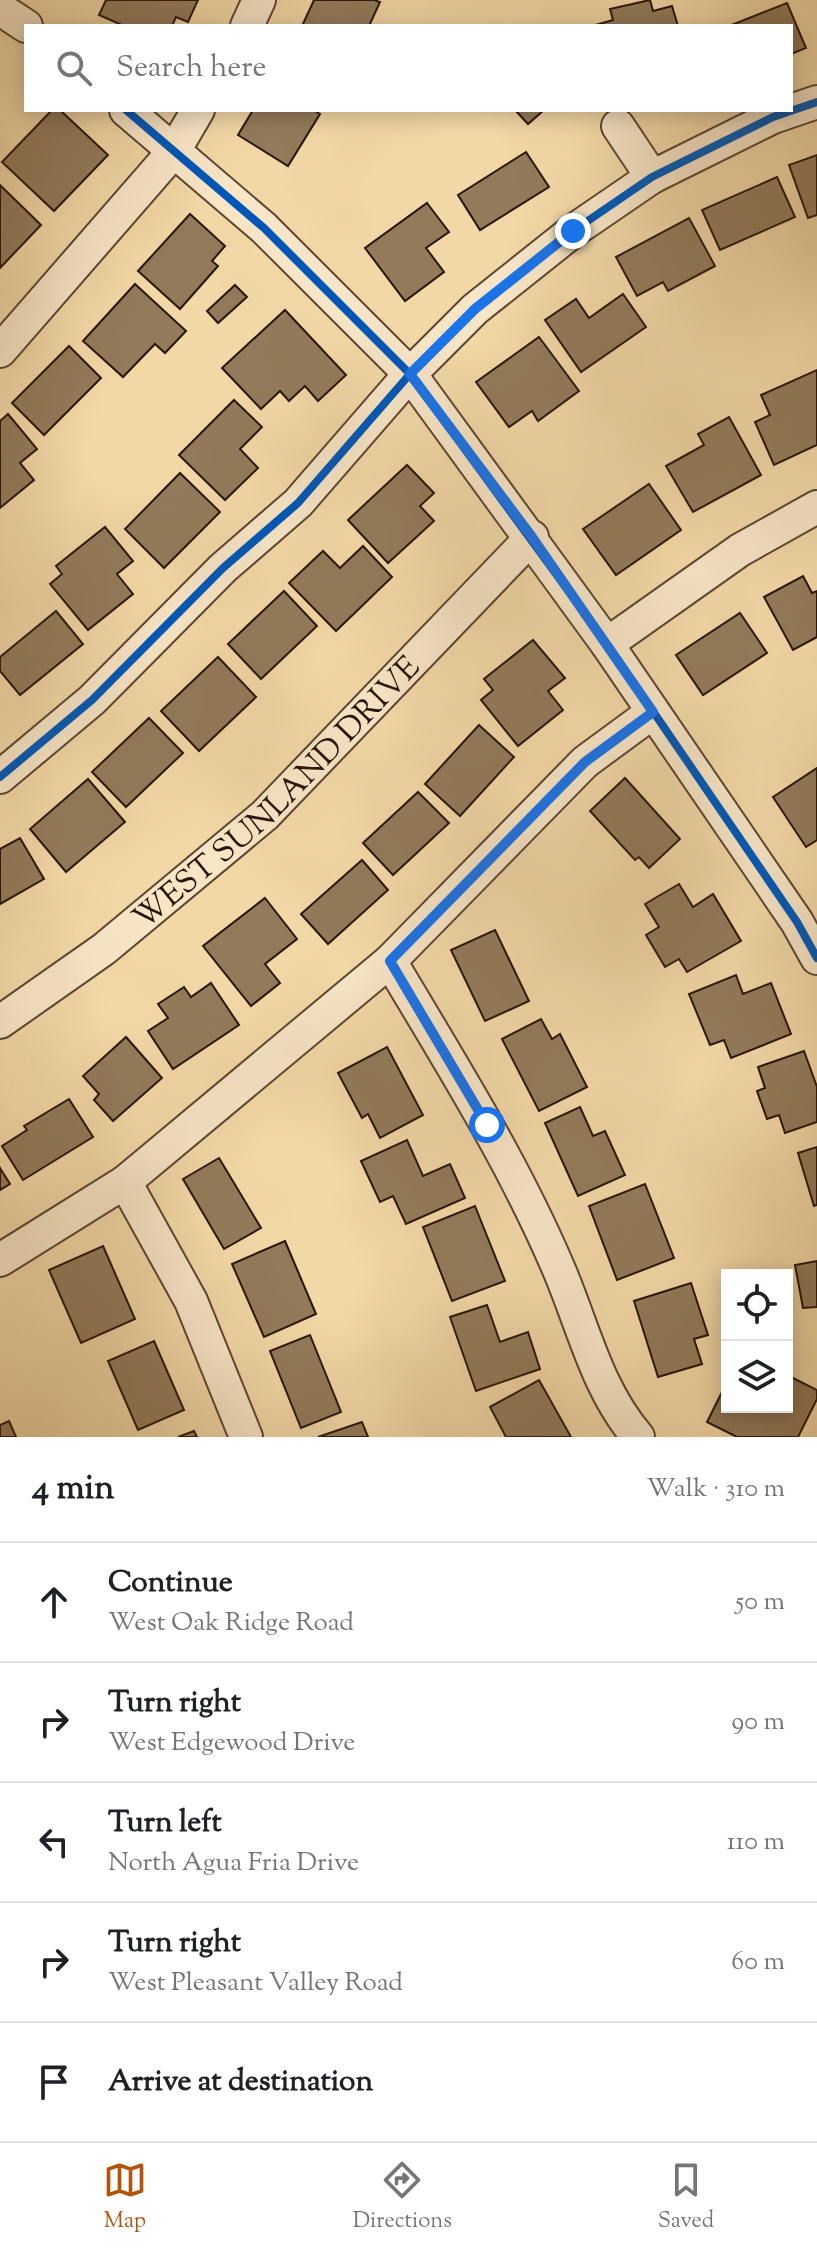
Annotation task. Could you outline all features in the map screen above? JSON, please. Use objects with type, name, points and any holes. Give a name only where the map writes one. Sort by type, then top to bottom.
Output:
[{"type":"street","points":[[248,24],[259,0]]},
{"type":"street","points":[[0,9],[24,25]]},
{"type":"street","points":[[793,110],[817,102]]},
{"type":"street","points":[[128,112],[264,228],[410,374],[532,537],[653,712],[807,914],[817,958]]},
{"type":"street","points":[[0,351],[174,151],[197,112]]},
{"type":"street","points":[[0,777],[92,700],[223,568],[298,503],[410,374],[475,309],[573,231],[652,177],[788,112]]},
{"type":"street","points":[[618,126],[652,177]]},
{"type":"street","points":[[607,644],[740,550],[817,507]]},
{"type":"street","name":"WEST SUNLAND DRIVE","points":[[0,1022],[104,949],[265,815],[532,537]]},
{"type":"street","points":[[0,1260],[125,1182],[390,961],[585,762],[653,712]]},
{"type":"street","points":[[390,961],[487,1125],[560,1272],[595,1369],[638,1437]]},
{"type":"street","points":[[125,1182],[191,1301],[246,1437]]},
{"type":"building","points":[[106,0],[198,0],[188,22],[176,17],[173,24],[119,24],[99,15]]},
{"type":"building","points":[[314,0],[380,2],[370,24],[303,24]]},
{"type":"building","points":[[650,0],[653,11],[672,6],[677,24],[599,24],[613,20],[610,9]]},
{"type":"building","points":[[787,3],[806,48],[793,53],[793,24],[734,24]]},
{"type":"building","points":[[50,112],[62,112],[108,155],[54,211],[2,162]]},
{"type":"building","points":[[252,112],[320,114],[288,166],[238,135]]},
{"type":"building","points":[[517,112],[542,112],[528,124]]},
{"type":"building","points":[[526,152],[549,187],[480,230],[458,195]]},
{"type":"building","points":[[817,155],[817,215],[808,218],[789,165]]},
{"type":"building","points":[[777,177],[795,217],[720,250],[702,210]]},
{"type":"building","points":[[0,185],[41,225],[0,268]]},
{"type":"building","points":[[427,203],[449,232],[426,248],[444,272],[405,301],[365,248]]},
{"type":"building","points":[[190,214],[225,246],[212,261],[218,266],[180,309],[138,271]]},
{"type":"building","points":[[689,218],[715,266],[668,291],[663,282],[637,296],[616,257]]},
{"type":"building","points":[[135,284],[186,331],[165,353],[155,344],[123,377],[83,341]]},
{"type":"building","points":[[235,285],[247,297],[218,323],[207,311]]},
{"type":"building","points":[[623,294],[646,327],[581,372],[545,320],[576,299],[589,318]]},
{"type":"building","points":[[285,310],[346,375],[318,401],[305,386],[289,401],[280,391],[261,409],[222,368]]},
{"type":"building","points":[[539,337],[579,391],[538,421],[532,411],[509,427],[476,382]]},
{"type":"building","points":[[69,346],[101,378],[44,435],[12,403]]},
{"type":"building","points":[[817,370],[817,445],[774,465],[755,422],[770,415],[761,395]]},
{"type":"building","points":[[234,400],[262,427],[240,449],[258,468],[225,500],[179,455]]},
{"type":"building","points":[[8,414],[37,449],[20,463],[34,480],[0,508],[0,421]]},
{"type":"building","points":[[729,417],[761,475],[693,512],[666,466],[704,445],[698,434]]},
{"type":"building","points":[[407,465],[434,493],[420,506],[434,521],[388,563],[348,520]]},
{"type":"building","points":[[180,473],[220,512],[164,568],[125,529]]},
{"type":"building","points":[[649,484],[681,530],[616,575],[583,529]]},
{"type":"building","points":[[105,527],[133,561],[117,574],[133,594],[88,630],[50,584],[62,574],[56,566]]},
{"type":"building","points":[[363,546],[392,577],[336,631],[289,583],[323,551],[340,568]]},
{"type":"building","points":[[803,576],[812,593],[817,591],[817,637],[793,650],[764,597]]},
{"type":"building","points":[[284,591],[317,626],[261,679],[228,644]]},
{"type":"building","points":[[56,611],[83,644],[20,695],[0,671],[0,657]]},
{"type":"building","points":[[740,613],[767,653],[703,695],[676,655]]},
{"type":"building","points":[[533,640],[565,678],[548,691],[563,710],[518,746],[481,700],[493,690],[484,679]]},
{"type":"building","points":[[218,657],[256,697],[199,751],[161,711]]},
{"type":"building","points":[[149,718],[183,753],[126,807],[92,772]]},
{"type":"building","points":[[479,725],[514,757],[460,816],[425,784]]},
{"type":"building","points":[[817,768],[817,840],[806,847],[773,797]]},
{"type":"building","points":[[625,778],[680,839],[649,868],[639,857],[635,860],[590,811]]},
{"type":"building","points":[[88,779],[125,822],[66,872],[30,829]]},
{"type":"building","points":[[418,792],[449,823],[393,875],[363,843]]},
{"type":"building","points":[[20,838],[44,879],[0,904],[0,849]]},
{"type":"building","points":[[362,860],[388,890],[328,944],[301,914]]},
{"type":"building","points":[[679,884],[693,907],[713,894],[741,941],[687,972],[679,959],[665,967],[646,935],[659,927],[645,904]]},
{"type":"building","points":[[265,898],[297,939],[265,964],[280,983],[251,1006],[203,946]]},
{"type":"building","points":[[495,930],[529,1001],[485,1021],[451,950]]},
{"type":"building","points":[[736,975],[743,994],[771,983],[791,1034],[731,1058],[724,1040],[710,1045],[689,994]]},
{"type":"building","points":[[211,983],[239,1025],[173,1069],[148,1031],[168,1018],[158,1004],[184,987],[191,997]]},
{"type":"building","points":[[541,1019],[552,1039],[560,1034],[587,1087],[539,1111],[502,1039]]},
{"type":"building","points":[[126,1037],[162,1078],[113,1121],[94,1100],[99,1094],[83,1076]]},
{"type":"building","points":[[387,1047],[423,1115],[380,1138],[368,1114],[362,1118],[338,1073]]},
{"type":"building","points":[[804,1051],[817,1087],[817,1122],[785,1133],[779,1115],[767,1119],[757,1091],[765,1088],[758,1067]]},
{"type":"building","points":[[69,1099],[93,1137],[23,1180],[2,1146],[27,1130],[24,1126]]},
{"type":"building","points":[[580,1107],[593,1136],[605,1131],[625,1175],[578,1196],[545,1123]]},
{"type":"building","points":[[407,1140],[423,1176],[450,1164],[465,1198],[406,1224],[393,1196],[380,1202],[361,1161]]},
{"type":"building","points":[[817,1147],[817,1205],[814,1206],[798,1153]]},
{"type":"building","points":[[219,1158],[261,1228],[224,1249],[183,1179]]},
{"type":"building","points":[[0,1168],[10,1184],[0,1190]]},
{"type":"building","points":[[645,1184],[674,1258],[617,1280],[589,1206]]},
{"type":"building","points":[[475,1206],[505,1281],[452,1301],[423,1227]]},
{"type":"building","points":[[285,1241],[316,1314],[264,1337],[232,1264]]},
{"type":"building","points":[[103,1246],[135,1319],[81,1343],[49,1270]]},
{"type":"building","points":[[817,1261],[817,1307],[803,1308],[795,1265]]},
{"type":"building","points":[[691,1283],[708,1335],[694,1339],[702,1364],[658,1377],[634,1301]]},
{"type":"building","points":[[487,1305],[500,1342],[528,1332],[540,1369],[476,1391],[450,1317]]},
{"type":"building","points":[[310,1335],[341,1412],[301,1428],[270,1351]]},
{"type":"building","points":[[154,1341],[184,1410],[138,1430],[108,1361]]},
{"type":"building","points":[[793,1378],[817,1390],[817,1399],[798,1437],[737,1437],[707,1422],[721,1394],[721,1413],[793,1413]]},
{"type":"building","points":[[539,1380],[571,1437],[506,1437],[490,1407]]},
{"type":"building","points":[[9,1421],[16,1437],[0,1437],[0,1425]]},
{"type":"building","points":[[362,1422],[368,1437],[318,1437]]},
{"type":"building","points":[[194,1431],[197,1437],[178,1437]]},
{"type":"cycle path","points":[[793,110],[817,102]]},
{"type":"cycle path","points":[[128,112],[264,228],[410,374],[607,644],[797,922],[817,958]]},
{"type":"cycle path","points":[[0,777],[92,700],[223,568],[298,503],[410,374],[475,309],[573,231],[652,177],[788,112]]},
{"type":"route","points":[[487,1125],[390,961],[585,762],[653,712],[532,537],[410,374],[475,309],[573,231]]}]
